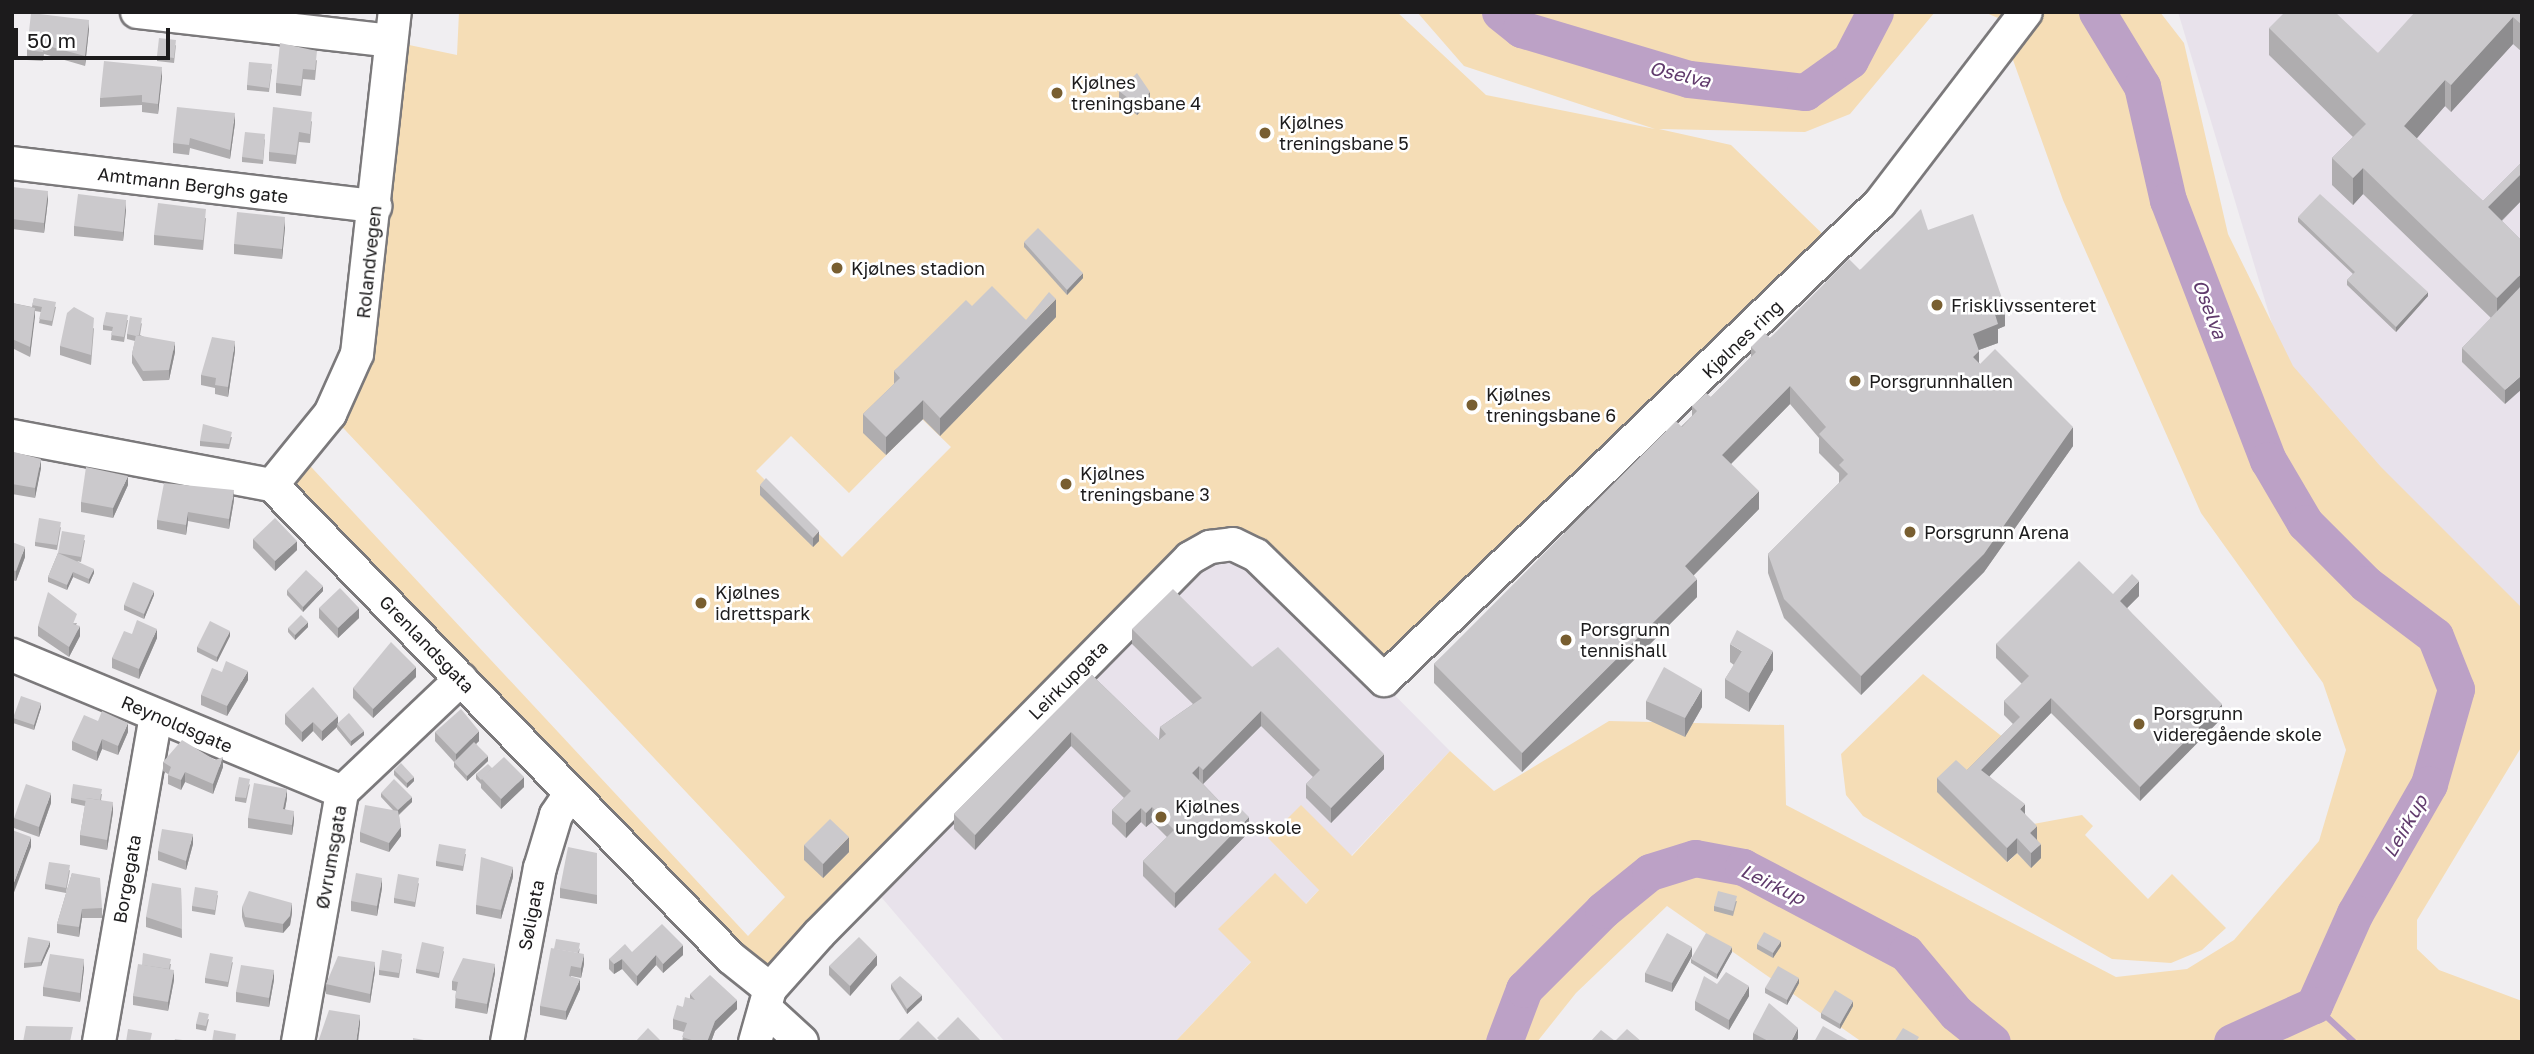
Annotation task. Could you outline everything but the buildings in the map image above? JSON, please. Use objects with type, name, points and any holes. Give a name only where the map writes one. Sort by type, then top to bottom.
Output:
[{"type":"street","points":[[137,12],[393,27]]},
{"type":"street","name":"Kjølnes ring","points":[[1430,642],[1880,203],[1919,160],[2026,12]]},
{"type":"street","name":"Rolandvegen","points":[[272,485],[330,414],[357,354],[393,27]]},
{"type":"street","name":"Amtmann Berghs gate","points":[[12,163],[374,206]]},
{"type":"street","points":[[12,436],[272,485]]},
{"type":"street","name":"Grenlandsgata","points":[[272,485],[767,999],[802,1042]]},
{"type":"street","name":"Leirkupgata","points":[[755,1042],[767,999],[1017,730],[1190,558],[1210,547],[1233,544],[1255,555],[1384,681],[1430,642]]},
{"type":"street","name":"Reynoldsgate","points":[[12,654],[342,792]]},
{"type":"street","name":"Øvrumsgata","points":[[298,1042],[342,792],[461,679]]},
{"type":"street","name":"Borgegata","points":[[99,1042],[156,716]]},
{"type":"street","name":"Søligata","points":[[507,1042],[540,868],[556,815],[570,794]]},
{"type":"shaded area","points":[[459,12],[1397,12],[1486,95],[1655,129],[1464,66],[1417,12],[1935,12],[1850,114],[1805,132],[1659,129],[1731,145],[1835,246],[1384,680],[1256,556],[1209,547],[770,989],[272,485],[300,455],[748,936],[785,897],[330,414],[357,354],[390,41],[457,55]],"holes":[[[922,419],[951,447],[842,557],[756,471],[791,436],[849,493]]]},
{"type":"shaded area","points":[[1984,12],[2160,12],[2184,43],[2228,234],[2293,366],[2381,467],[2522,608],[2522,746],[2417,920],[2417,949],[2439,970],[2522,1001],[2522,1042],[1862,1042],[1667,906],[1576,993],[1537,1042],[1175,1042],[1251,962],[1218,929],[1275,873],[1306,904],[1319,890],[1268,838],[1301,805],[1352,856],[1450,751],[1494,791],[1609,721],[1784,725],[1786,805],[2116,977],[2187,969],[2234,940],[2319,841],[2346,750],[2323,683],[2201,513],[2063,200],[1998,18]]},
{"type":"shaded area","points":[[2178,12],[2522,12],[2522,616],[2292,390]]},
{"type":"shaded area","name":"Kjølnes ungdomsskole","points":[[1256,555],[1450,751],[1175,1042],[1005,1042],[870,884],[1190,558]]},
{"type":"shaded area","points":[[1923,674],[2009,742],[1967,784],[2008,862],[2017,853],[2031,867],[2023,826],[2082,815],[2093,826],[2085,835],[2148,899],[2172,874],[2226,928],[2202,950],[2171,963],[2112,959],[1863,816],[1846,795],[1841,754]]},
{"type":"waterway","name":"Oselva","points":[[1500,12],[1521,29],[1689,79],[1805,92],[1850,60],[1875,12]]},
{"type":"waterway","name":"Oselva","points":[[2097,12],[2142,86],[2168,200],[2268,460],[2305,523],[2366,584],[2435,636],[2456,689],[2429,784],[2355,913],[2314,1005],[2232,1042]]},
{"type":"waterway","name":"Leirkup","points":[[1504,1042],[1524,989],[1603,910],[1650,872],[1695,858],[1743,867],[1906,953],[1956,1013],[1992,1042]]},
{"type":"waterway","points":[[2314,1005],[2354,1042]]},
{"type":"place","name":"Kjølnes treningsbane 4","points":[[1057,93]]},
{"type":"place","name":"Kjølnes treningsbane 5","points":[[1265,133]]},
{"type":"place","name":"Kjølnes stadion","points":[[837,268]]},
{"type":"place","name":"Frisklivssenteret","points":[[1937,305]]},
{"type":"place","name":"Porsgrunnhallen","points":[[1855,381]]},
{"type":"place","name":"Kjølnes treningsbane 6","points":[[1472,405]]},
{"type":"place","name":"Kjølnes treningsbane 3","points":[[1066,484]]},
{"type":"place","name":"Porsgrunn Arena","points":[[1910,532]]},
{"type":"place","name":"Kjølnes idrettspark","points":[[701,603]]},
{"type":"place","name":"Porsgrunn tennishall","points":[[1566,640]]},
{"type":"place","name":"Porsgrunn videregående skole","points":[[2139,724]]},
{"type":"place","name":"Kjølnes ungdomsskole","points":[[1161,817]]}]
